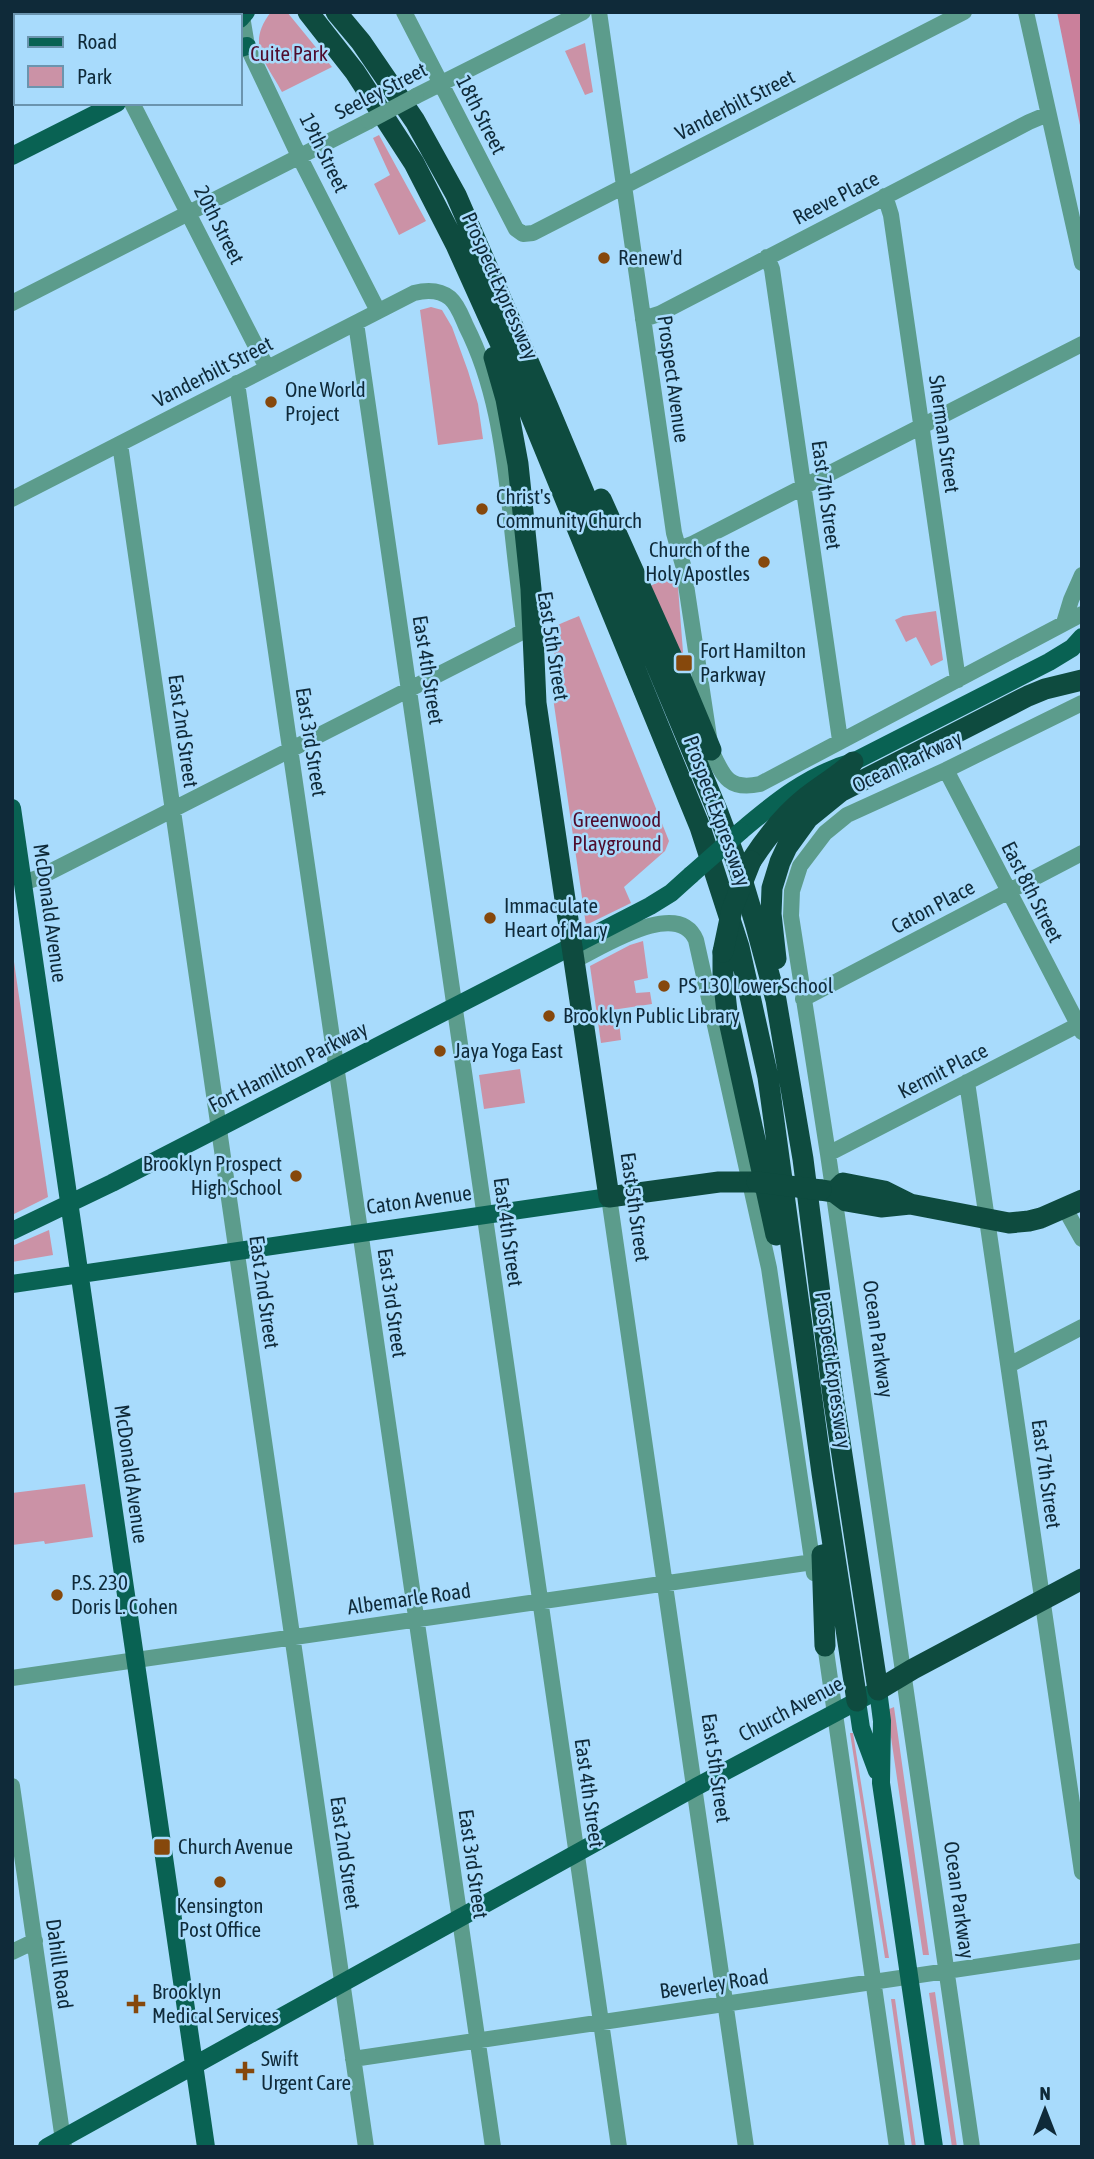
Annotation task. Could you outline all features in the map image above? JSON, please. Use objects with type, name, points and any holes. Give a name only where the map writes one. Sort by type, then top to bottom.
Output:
[{"type":"highway","name":"Prospect Expressway","points":[[308,12],[355,72],[414,163],[436,203],[511,367],[700,827],[739,947],[768,1077],[822,1473],[857,1701]]},
{"type":"highway","name":"Prospect Expressway","points":[[336,12],[361,42],[415,121],[456,195],[548,407],[738,866],[776,1000],[803,1159],[833,1396],[878,1690]]},
{"type":"highway","points":[[467,268],[506,399],[518,464],[531,589],[537,703]]},
{"type":"highway","points":[[548,407],[586,467],[711,750]]},
{"type":"highway","points":[[776,1000],[772,888],[787,847],[808,818],[840,792],[1028,696],[1082,680]]},
{"type":"highway","name":"East 5th Street","points":[[537,703],[609,1197]]},
{"type":"highway","points":[[801,1318],[785,1283],[773,1214],[732,1035],[724,995],[723,952],[732,909],[751,861],[766,838],[806,797],[853,762]]},
{"type":"highway","name":"Caton Avenue","points":[[609,1197],[719,1182],[753,1181],[827,1191],[843,1183],[884,1191],[910,1204],[1009,1223],[1029,1222],[1073,1203],[1082,1193]]},
{"type":"highway","points":[[822,1473],[816,1496],[823,1561],[825,1646]]},
{"type":"highway","name":"Church Avenue","points":[[878,1690],[1082,1579]]},
{"type":"main road","points":[[12,156],[113,105]]},
{"type":"main road","name":"Fort Hamilton Parkway","points":[[12,1231],[455,1006],[574,953],[671,893],[793,789],[836,767],[853,762],[1049,662],[1072,648],[1082,638]]},
{"type":"main road","name":"McDonald Avenue","points":[[12,808],[206,2147]]},
{"type":"main road","name":"Caton Avenue","points":[[12,1284],[609,1197]]},
{"type":"main road","points":[[878,1690],[882,1721],[881,1783],[934,2147]]},
{"type":"main road","name":"Church Avenue","points":[[58,2144],[695,1788],[878,1690]]},
{"type":"main road","points":[[857,1701],[861,1728],[881,1783]]},
{"type":"street","name":"18th Street","points":[[404,12],[516,229],[523,234]]},
{"type":"street","name":"Prospect Avenue","points":[[599,12],[674,533],[683,565],[711,750]]},
{"type":"street","name":"Vanderbilt Street","points":[[523,234],[533,233],[964,12]]},
{"type":"street","points":[[1026,12],[1082,263]]},
{"type":"street","name":"19th Street","points":[[242,15],[243,47],[378,311]]},
{"type":"street","name":"Seeley Street","points":[[12,303],[576,16]]},
{"type":"street","name":"20th Street","points":[[133,105],[267,368]]},
{"type":"street","name":"Reeve Place","points":[[643,319],[659,314],[1048,114]]},
{"type":"street","name":"Sherman Street","points":[[885,196],[890,208],[958,680]]},
{"type":"street","name":"East 7th Street","points":[[767,257],[772,269],[840,740]]},
{"type":"street","name":"Vanderbilt Street","points":[[12,499],[414,293],[425,290],[436,292]]},
{"type":"street","name":"East 5th Street","points":[[436,292],[449,297],[456,306],[470,333],[492,394],[504,455],[524,631],[537,703]]},
{"type":"street","name":"East 4th Street","points":[[356,323],[619,2147]]},
{"type":"street","points":[[679,549],[1082,344]]},
{"type":"street","name":"East 3rd Street","points":[[237,383],[493,2147]]},
{"type":"street","name":"East 2nd Street","points":[[120,444],[366,2147]]},
{"type":"street","points":[[1064,624],[1082,575]]},
{"type":"street","points":[[711,750],[725,778],[746,787],[760,784],[1082,614]]},
{"type":"street","points":[[23,883],[40,877],[524,631]]},
{"type":"street","name":"Ocean Parkway","points":[[972,2147],[827,1191],[828,1154],[791,916],[792,891],[794,877],[800,866],[825,833],[847,816],[1082,703]]},
{"type":"street","name":"East 8th Street","points":[[946,770],[1080,1028]]},
{"type":"street","name":"Caton Place","points":[[803,999],[1082,853]]},
{"type":"street","points":[[574,953],[651,926],[675,923],[684,925],[693,933],[753,1181],[769,1268],[897,2147]]},
{"type":"street","name":"Kermit Place","points":[[828,1154],[967,1082],[1080,1028]]},
{"type":"street","name":"East 7th Street","points":[[967,1082],[1082,1872]]},
{"type":"street","name":"East 5th Street","points":[[609,1197],[746,2147]]},
{"type":"street","points":[[1073,1203],[1082,1239]]},
{"type":"street","points":[[1009,1365],[1082,1327]]},
{"type":"street","name":"Albemarle Road","points":[[12,1678],[813,1562]]},
{"type":"street","name":"Dahill Road","points":[[12,1786],[35,1941],[58,2144]]},
{"type":"street","points":[[12,1952],[35,1941]]},
{"type":"street","name":"Beverley Road","points":[[353,2059],[1082,1951]]},
{"type":"green space","name":"Cuite Park","points":[[271,12],[287,12],[332,67],[282,92],[264,62],[259,43],[264,23]]},
{"type":"green space","points":[[585,43],[593,92],[585,95],[565,51]]},
{"type":"green space","points":[[379,135],[426,221],[399,235],[374,184],[390,175],[373,138]]},
{"type":"green space","points":[[431,307],[442,310],[452,327],[478,404],[483,439],[438,445],[420,310]]},
{"type":"green space","points":[[677,574],[684,665],[650,586]]},
{"type":"green space","points":[[936,611],[943,660],[931,666],[916,637],[906,642],[895,620],[903,616]]},
{"type":"green space","name":"Greenwood Playground","points":[[579,616],[669,841],[665,851],[624,887],[631,903],[586,925],[549,670],[556,658],[551,640],[553,629]]},
{"type":"green space","points":[[643,941],[648,978],[634,981],[636,993],[650,992],[652,1004],[612,1010],[613,1022],[619,1022],[621,1040],[601,1043],[590,966]]},
{"type":"green space","points":[[12,948],[48,1197],[12,1215]]},
{"type":"green space","points":[[520,1069],[525,1103],[484,1109],[479,1075]]},
{"type":"green space","points":[[49,1230],[53,1255],[12,1262],[12,1246]]},
{"type":"green space","points":[[85,1484],[93,1537],[45,1544],[44,1541],[12,1545],[12,1493]]},
{"type":"green space","points":[[894,1707],[929,1955],[923,1955],[887,1710]]},
{"type":"green space","points":[[850,1733],[853,1733],[889,1958],[885,1958]]},
{"type":"green space","points":[[935,1992],[957,2147],[952,2147],[929,1993]]},
{"type":"green space","points":[[891,1999],[895,1999],[916,2147],[912,2147]]},
{"type":"shaded area","points":[[1057,12],[1082,12],[1082,132],[1081,130]]},
{"type":"place","name":"Renew'd","points":[[604,258]]},
{"type":"place","name":"One World Project","points":[[271,402]]},
{"type":"place","name":"Christ's Community Church","points":[[482,509]]},
{"type":"place","name":"Church of the Holy Apostles","points":[[764,562]]},
{"type":"place","name":"Fort Hamilton Parkway","points":[[684,663]]},
{"type":"place","name":"Immaculate Heart of Mary","points":[[490,918]]},
{"type":"place","name":"PS 130 Lower School","points":[[664,986]]},
{"type":"place","name":"Brooklyn Public Library","points":[[549,1016]]},
{"type":"place","name":"Jaya Yoga East","points":[[440,1051]]},
{"type":"place","name":"Brooklyn Prospect High School","points":[[296,1176]]},
{"type":"place","name":"P.S. 230 Doris L. Cohen","points":[[57,1595]]},
{"type":"place","name":"Church Avenue","points":[[162,1847]]},
{"type":"place","name":"Kensington Post Office","points":[[220,1882]]},
{"type":"place","name":"Brooklyn Medical Services","points":[[136,2004]]},
{"type":"place","name":"Swift Urgent Care","points":[[245,2071]]}]
